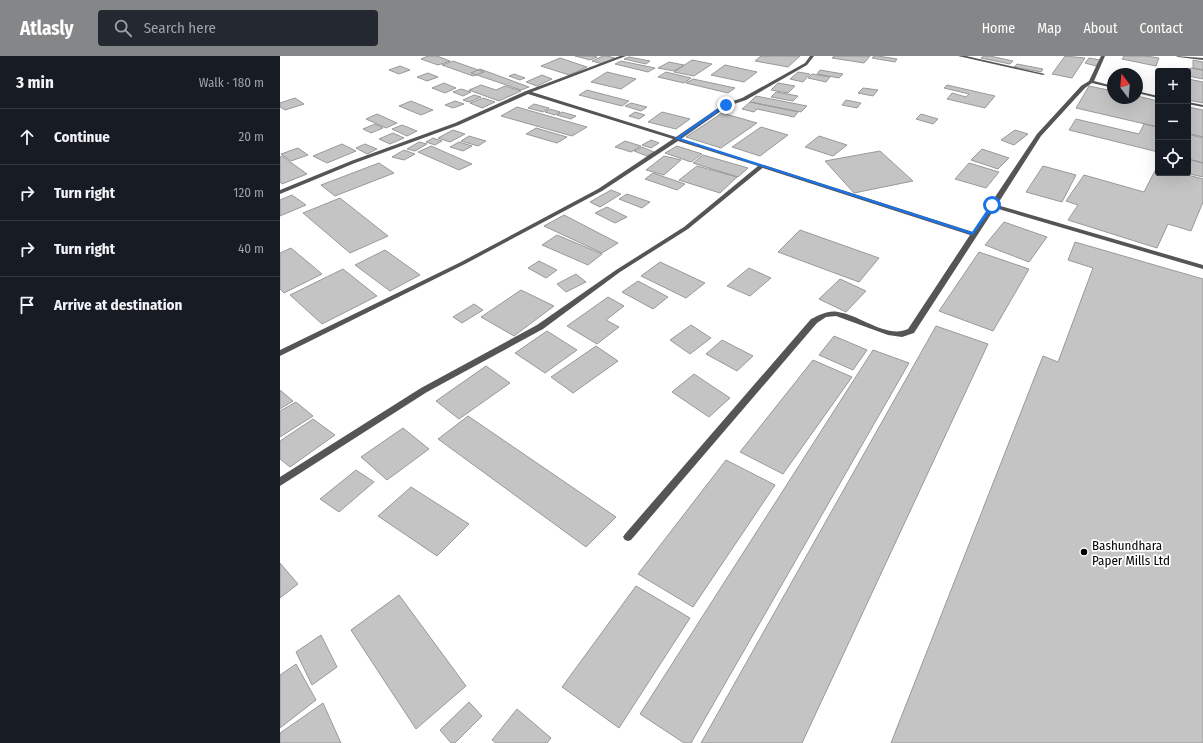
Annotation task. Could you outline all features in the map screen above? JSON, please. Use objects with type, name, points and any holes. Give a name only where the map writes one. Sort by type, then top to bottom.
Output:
[{"type":"street","points":[[280,192],[354,162],[457,124],[528,92],[624,56]]},
{"type":"street","points":[[280,353],[463,263],[600,190],[726,105],[744,99],[806,64],[812,56]]},
{"type":"street","points":[[960,56],[1043,74]]},
{"type":"street","points":[[628,537],[814,321],[825,314],[837,314],[888,333],[902,335],[911,331],[1039,135],[1084,87],[1091,82],[1103,56]]},
{"type":"street","points":[[1178,56],[1203,59]]},
{"type":"street","points":[[1091,82],[1107,86]]},
{"type":"street","points":[[528,92],[973,234]]},
{"type":"street","points":[[1143,93],[1155,95]]},
{"type":"street","points":[[1191,104],[1203,106]]},
{"type":"street","points":[[280,482],[424,390],[540,327],[618,271],[686,228],[762,166]]},
{"type":"street","points":[[992,205],[1203,267]]},
{"type":"building","points":[[428,56],[437,56],[450,61],[438,65],[421,59]]},
{"type":"building","points":[[575,56],[593,56],[597,57],[590,60]]},
{"type":"building","points":[[603,56],[615,58],[603,64],[592,61]]},
{"type":"building","points":[[761,56],[800,56],[788,67],[755,61]]},
{"type":"building","points":[[834,56],[870,56],[864,63],[832,58]]},
{"type":"building","points":[[874,56],[897,59],[895,62],[872,58]]},
{"type":"building","points":[[984,56],[1013,61],[1010,64],[981,58]]},
{"type":"building","points":[[1065,56],[1085,58],[1072,78],[1052,74]]},
{"type":"building","points":[[1124,56],[1146,56],[1159,58],[1156,66],[1122,59]]},
{"type":"building","points":[[629,57],[650,61],[646,64],[624,59]]},
{"type":"building","points":[[560,58],[587,67],[569,75],[541,66]]},
{"type":"building","points":[[1089,58],[1100,60],[1096,66],[1085,63]]},
{"type":"building","points":[[692,60],[712,64],[694,76],[674,72]]},
{"type":"building","points":[[1193,60],[1203,62],[1203,70],[1193,68]]},
{"type":"building","points":[[453,61],[484,72],[473,76],[442,65]]},
{"type":"building","points":[[621,61],[655,68],[648,72],[615,64]]},
{"type":"building","points":[[669,62],[684,65],[674,71],[658,68]]},
{"type":"building","points":[[1017,64],[1043,69],[1041,72],[1014,67]]},
{"type":"building","points":[[725,65],[757,72],[744,82],[711,75]]},
{"type":"building","points":[[400,66],[410,70],[399,74],[389,70]]},
{"type":"building","points":[[1191,68],[1203,70],[1203,79],[1191,77]]},
{"type":"building","points":[[480,69],[529,87],[521,90],[471,73]]},
{"type":"building","points":[[820,70],[843,74],[839,78],[817,74]]},
{"type":"building","points":[[607,72],[636,79],[621,89],[591,82]]},
{"type":"building","points":[[666,72],[691,78],[684,83],[658,77]]},
{"type":"building","points":[[798,72],[810,74],[803,82],[790,79]]},
{"type":"building","points":[[428,73],[438,77],[427,81],[417,77]]},
{"type":"building","points":[[514,74],[525,78],[520,80],[509,76]]},
{"type":"building","points":[[812,74],[830,77],[826,82],[808,78]]},
{"type":"building","points":[[542,75],[552,79],[537,86],[526,82]]},
{"type":"building","points":[[693,79],[735,88],[728,93],[686,83]]},
{"type":"building","points":[[1191,80],[1203,82],[1203,103],[1191,101]]},
{"type":"building","points":[[444,83],[456,88],[445,93],[432,88]]},
{"type":"building","points":[[778,83],[795,86],[788,93],[771,90]]},
{"type":"building","points":[[481,85],[496,90],[505,86],[521,91],[499,101],[469,90]]},
{"type":"building","points":[[947,85],[995,96],[985,108],[947,99],[952,93],[966,97],[969,94],[944,88]]},
{"type":"building","points":[[1089,86],[1107,90],[1107,104],[1143,104],[1143,97],[1155,100],[1155,126],[1076,108]]},
{"type":"building","points":[[863,88],[878,90],[873,96],[858,93]]},
{"type":"building","points":[[461,89],[471,92],[463,96],[453,92]]},
{"type":"building","points":[[587,90],[629,101],[622,106],[579,95]]},
{"type":"building","points":[[776,92],[798,96],[793,101],[771,97]]},
{"type":"building","points":[[474,95],[481,97],[469,102],[463,100]]},
{"type":"building","points":[[756,96],[807,106],[801,112],[750,102]]},
{"type":"building","points":[[295,98],[304,104],[285,110],[280,107],[280,103]]},
{"type":"building","points":[[483,98],[495,102],[482,108],[470,103]]},
{"type":"building","points":[[846,100],[861,103],[857,108],[842,105]]},
{"type":"building","points":[[411,101],[433,110],[421,115],[399,106]]},
{"type":"building","points":[[455,101],[464,104],[453,108],[445,105]]},
{"type":"building","points":[[750,102],[798,112],[794,117],[757,109],[754,112],[742,109]]},
{"type":"building","points":[[631,103],[647,107],[641,111],[625,106]]},
{"type":"building","points":[[534,104],[549,108],[543,112],[528,108]]},
{"type":"building","points":[[517,107],[587,127],[572,136],[501,116]]},
{"type":"building","points":[[1191,108],[1203,110],[1203,137],[1191,134]]},
{"type":"building","points":[[550,109],[560,112],[555,115],[545,112]]},
{"type":"building","points":[[562,112],[576,116],[571,119],[557,115]]},
{"type":"building","points":[[635,112],[645,115],[639,119],[629,116]]},
{"type":"building","points":[[662,112],[690,119],[676,129],[648,122]]},
{"type":"building","points":[[722,113],[757,123],[721,148],[686,137]]},
{"type":"building","points":[[377,114],[397,123],[386,128],[366,119]]},
{"type":"building","points":[[921,114],[938,119],[933,124],[916,119]]},
{"type":"building","points":[[1076,119],[1139,134],[1144,124],[1155,126],[1155,151],[1069,130]]},
{"type":"building","points":[[375,124],[383,128],[371,133],[363,129]]},
{"type":"building","points":[[402,125],[417,131],[407,136],[392,129]]},
{"type":"building","points":[[761,127],[788,135],[760,156],[732,147]]},
{"type":"building","points":[[536,128],[567,137],[557,143],[526,134]]},
{"type":"building","points":[[453,130],[465,134],[450,142],[438,138]]},
{"type":"building","points":[[1015,130],[1028,134],[1014,145],[1001,140]]},
{"type":"building","points":[[393,133],[404,138],[390,144],[379,139]]},
{"type":"building","points":[[1191,135],[1203,138],[1203,163],[1191,160]]},
{"type":"building","points":[[469,136],[486,141],[478,146],[461,141]]},
{"type":"building","points":[[819,136],[847,145],[833,156],[805,147]]},
{"type":"building","points":[[433,138],[442,141],[435,145],[426,142]]},
{"type":"building","points":[[651,140],[659,143],[651,148],[642,145]]},
{"type":"building","points":[[625,141],[641,146],[631,152],[615,147]]},
{"type":"building","points":[[419,142],[427,144],[415,151],[407,149]]},
{"type":"building","points":[[459,142],[472,146],[463,151],[450,147]]},
{"type":"building","points":[[342,144],[356,151],[327,163],[313,156]]},
{"type":"building","points":[[365,144],[377,149],[367,154],[356,148]]},
{"type":"building","points":[[431,146],[472,164],[459,170],[418,152]]},
{"type":"building","points":[[677,146],[702,154],[691,162],[665,153]]},
{"type":"building","points":[[642,147],[654,152],[647,156],[634,151]]},
{"type":"building","points":[[298,148],[308,155],[291,161],[281,154]]},
{"type":"building","points":[[982,149],[1009,158],[998,169],[971,160]]},
{"type":"building","points":[[404,150],[415,154],[404,160],[392,157]]},
{"type":"building","points":[[880,151],[913,181],[854,193],[825,161]]},
{"type":"building","points":[[703,155],[748,168],[738,177],[693,163]]},
{"type":"building","points":[[282,156],[307,174],[282,184],[280,182],[280,157]]},
{"type":"building","points":[[664,156],[681,160],[664,175],[646,170]]},
{"type":"building","points":[[1191,160],[1203,163],[1203,177],[1191,174]]},
{"type":"building","points":[[379,163],[394,173],[335,196],[321,185]]},
{"type":"building","points":[[969,163],[999,172],[986,188],[955,179]]},
{"type":"building","points":[[697,166],[737,177],[720,193],[679,180]]},
{"type":"building","points":[[1043,166],[1076,175],[1062,202],[1026,192]]},
{"type":"building","points":[[1155,171],[1155,176],[1191,176],[1203,179],[1203,202],[1191,231],[1168,224],[1157,248],[1068,220],[1078,205],[1066,201],[1084,175],[1144,192]]},
{"type":"building","points":[[653,173],[685,184],[677,190],[645,179]]},
{"type":"building","points":[[611,190],[621,194],[600,207],[590,202]]},
{"type":"building","points":[[627,194],[650,202],[642,208],[619,199]]},
{"type":"building","points":[[292,195],[306,205],[280,216],[280,200]]},
{"type":"building","points":[[340,198],[388,236],[350,253],[303,213]]},
{"type":"building","points":[[607,207],[627,217],[615,223],[595,213]]},
{"type":"building","points":[[564,215],[618,243],[602,253],[544,226]]},
{"type":"building","points":[[1004,222],[1047,237],[1029,262],[985,245]]},
{"type":"building","points":[[800,230],[879,258],[859,282],[778,252]]},
{"type":"building","points":[[557,235],[602,254],[588,265],[542,245]]},
{"type":"building","name":"Bashundhara Paper Mills Ltd","points":[[1075,242],[1203,279],[1203,743],[891,743],[1043,356],[1058,362],[1093,268],[1068,260]]},
{"type":"building","points":[[291,248],[322,274],[284,293],[280,289],[280,253]]},
{"type":"building","points":[[385,250],[420,275],[390,291],[355,265]]},
{"type":"building","points":[[979,252],[1029,269],[993,331],[939,311]]},
{"type":"building","points":[[539,261],[557,270],[546,278],[528,268]]},
{"type":"building","points":[[660,262],[705,283],[686,298],[641,276]]},
{"type":"building","points":[[749,268],[771,278],[750,296],[727,286]]},
{"type":"building","points":[[343,269],[377,296],[322,324],[290,295]]},
{"type":"building","points":[[576,274],[586,282],[566,292],[557,284]]},
{"type":"building","points":[[840,279],[866,291],[846,312],[819,299]]},
{"type":"building","points":[[638,281],[668,297],[653,309],[622,292]]},
{"type":"building","points":[[521,290],[554,306],[514,336],[481,317]]},
{"type":"building","points":[[608,297],[624,306],[606,320],[619,327],[597,344],[567,326]]},
{"type":"building","points":[[474,304],[483,310],[462,323],[453,317]]},
{"type":"building","points":[[691,325],[711,338],[690,354],[670,340]]},
{"type":"building","points":[[936,326],[988,344],[802,743],[701,743]]},
{"type":"building","points":[[547,331],[577,350],[545,373],[515,353]]},
{"type":"building","points":[[834,336],[867,350],[853,370],[819,355]]},
{"type":"building","points":[[722,340],[753,356],[737,371],[706,354]]},
{"type":"building","points":[[596,346],[618,361],[573,393],[551,377]]},
{"type":"building","points":[[873,350],[909,363],[691,743],[684,743],[640,714]]},
{"type":"building","points":[[813,360],[852,377],[783,474],[740,452]]},
{"type":"building","points":[[486,366],[510,383],[459,419],[436,401]]},
{"type":"building","points":[[694,374],[730,398],[709,417],[672,392]]},
{"type":"building","points":[[280,390],[293,401],[280,409]]},
{"type":"building","points":[[296,402],[313,416],[280,437],[280,411]]},
{"type":"building","points":[[468,416],[616,517],[586,547],[438,439]]},
{"type":"building","points":[[313,419],[335,435],[290,467],[280,459],[280,441]]},
{"type":"building","points":[[403,428],[429,449],[387,480],[361,457]]},
{"type":"building","points":[[726,460],[775,485],[693,607],[638,574]]},
{"type":"building","points":[[356,470],[374,482],[339,512],[320,499]]},
{"type":"building","points":[[411,487],[469,524],[437,556],[378,516]]},
{"type":"building","points":[[280,563],[298,584],[280,598]]},
{"type":"building","points":[[636,586],[690,618],[619,728],[562,687]]},
{"type":"building","points":[[399,595],[466,686],[416,729],[351,630]]},
{"type":"building","points":[[321,635],[337,667],[312,685],[296,652]]},
{"type":"building","points":[[296,664],[316,700],[280,728],[280,675]]},
{"type":"building","points":[[469,702],[482,716],[455,743],[451,743],[440,730]]},
{"type":"building","points":[[323,703],[341,743],[280,743],[280,733]]},
{"type":"building","points":[[517,709],[551,738],[547,743],[496,743],[492,740]]},
{"type":"place","name":"Bashundhara Paper Mills Ltd","points":[[1084,552]]},
{"type":"route","points":[[726,105],[677,139],[973,234],[992,205]]}]
